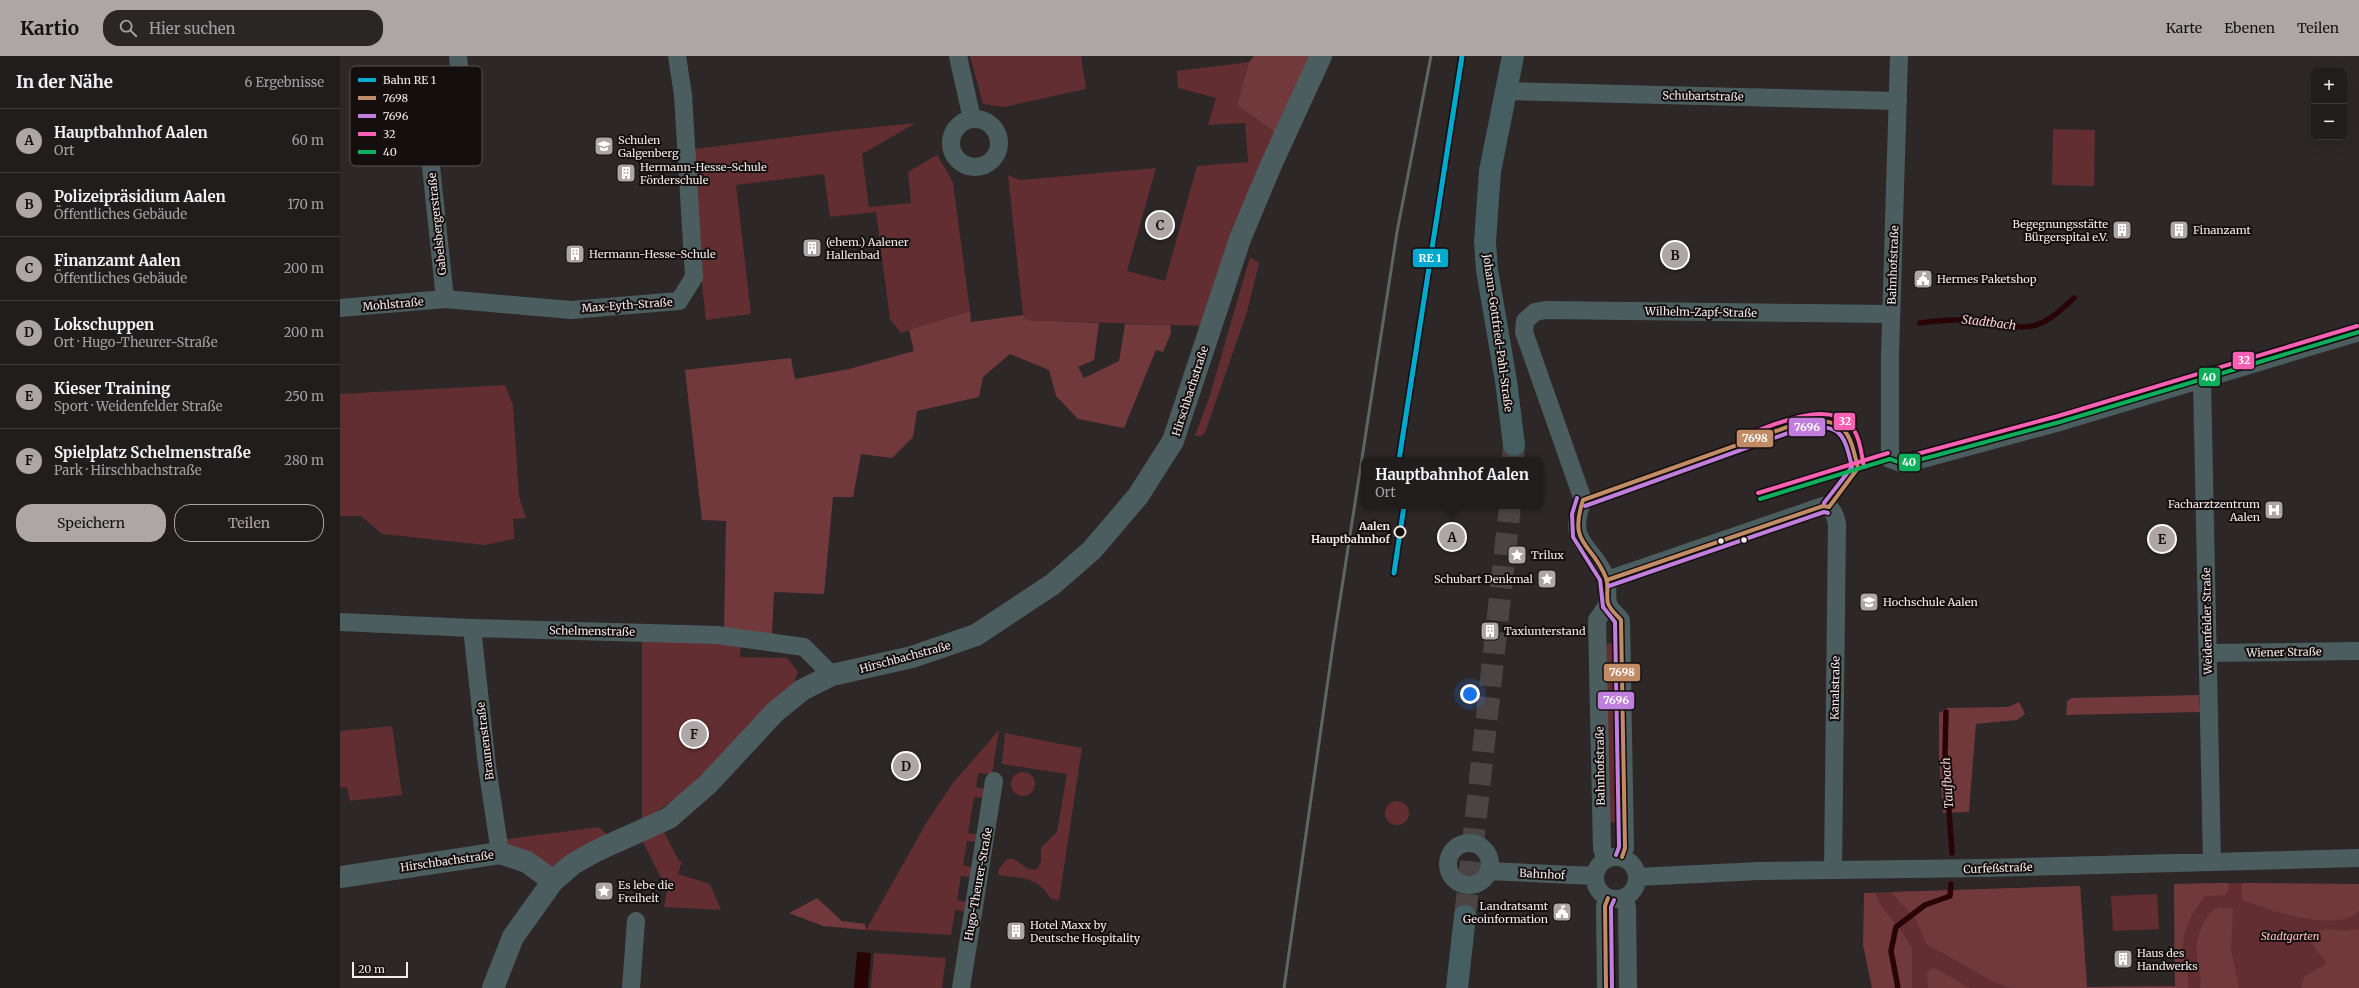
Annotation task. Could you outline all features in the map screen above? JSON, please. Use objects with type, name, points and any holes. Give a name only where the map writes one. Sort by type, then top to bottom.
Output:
[{"type":"main road","name":"Johann-Gottfried-Pahl-Straße","points":[[1513,56],[1490,171],[1485,242],[1486,270],[1506,381],[1514,445]]},
{"type":"main road","points":[[1457,988],[1465,916]]},
{"type":"street","name":"Gabelsbergerstraße","points":[[458,56],[459,66]]},
{"type":"street","name":"Max-Eyth-Straße","points":[[446,299],[571,310],[679,301],[694,277],[683,95],[677,56]]},
{"type":"street","points":[[958,56],[972,119]]},
{"type":"street","name":"Hirschbachstraße","points":[[340,877],[500,854],[527,862],[553,881],[573,864],[596,851],[669,818],[708,784],[775,712],[802,690],[832,675],[912,657],[976,635],[1053,584],[1092,550],[1138,496],[1173,441],[1240,239],[1271,165],[1321,56]]},
{"type":"street","name":"Bahnhofstraße","points":[[1899,56],[1891,314],[1890,459],[1904,464],[2202,380]]},
{"type":"street","name":"Schubartstraße","points":[[1507,91],[1898,101]]},
{"type":"street","name":"Gabelsbergerstraße","points":[[431,166],[446,299]]},
{"type":"street","name":"Mohlstraße","points":[[340,308],[446,299]]},
{"type":"street","name":"Wilhelm-Zapf-Straße","points":[[1605,575],[1578,534],[1577,517],[1583,500],[1524,332],[1525,321],[1529,315],[1545,310],[1891,314]]},
{"type":"street","points":[[2202,380],[2359,332]]},
{"type":"street","name":"Weidenfelder Straße","points":[[2202,380],[2212,862]]},
{"type":"street","name":"Kanalstraße","points":[[1605,575],[1823,506],[1830,507],[1834,513],[1837,524],[1833,870]]},
{"type":"street","points":[[1605,575],[1608,604],[1621,620],[1625,848],[1614,858],[1598,866],[1595,876],[1598,889],[1616,898],[1627,907],[1628,988]]},
{"type":"street","name":"Bahnhofstraße","points":[[1608,604],[1597,620],[1602,849],[1614,858]]},
{"type":"street","name":"Schelmenstraße","points":[[340,622],[472,628],[717,635],[804,647],[832,675]]},
{"type":"street","name":"Braunenstraße","points":[[472,628],[487,766],[500,854]]},
{"type":"street","name":"Wiener Straße","points":[[2208,653],[2359,651]]},
{"type":"street","name":"Hugo-Theurer-Straße","points":[[961,988],[994,780]]},
{"type":"street","points":[[1606,988],[1605,906],[1635,887],[1637,877],[1633,865],[1614,858]]},
{"type":"street","name":"Curfeßstraße","points":[[1637,877],[1833,870],[2359,858]]},
{"type":"street","name":"Bahnhof","points":[[1489,871],[1595,876]]},
{"type":"street","points":[[493,988],[513,937],[553,881]]},
{"type":"street","points":[[631,988],[636,920]]},
{"type":"green space","points":[[970,56],[1081,56],[1086,89],[1004,107],[983,104]]},
{"type":"green space","points":[[1249,62],[1237,105],[1278,135],[1204,326],[1026,320],[1023,315],[1008,175],[1020,180],[1156,168],[1127,271],[1165,281],[1197,166],[1248,162],[1245,123],[1208,125],[1216,98],[1178,88],[1177,71]]},
{"type":"green space","points":[[916,123],[862,154],[869,207],[911,203],[908,172],[937,155],[953,182],[970,311],[901,333],[890,319],[876,212],[830,217],[824,174],[736,185],[751,314],[706,320],[687,150],[845,130]]},
{"type":"green space","points":[[2053,129],[2095,130],[2094,186],[2052,185]]},
{"type":"green space","points":[[1250,257],[1259,263],[1247,312],[1205,433],[1201,436],[1195,436],[1210,395]]},
{"type":"green space","points":[[505,385],[513,405],[519,496],[526,518],[513,519],[514,539],[485,545],[382,534],[361,516],[340,516],[340,394]]},
{"type":"green space","points":[[642,640],[741,642],[740,657],[787,658],[798,672],[792,688],[702,780],[642,822]]},
{"type":"green space","points":[[1610,643],[1613,644],[1616,822],[1608,823],[1606,646]]},
{"type":"green space","points":[[392,726],[402,795],[350,801],[347,787],[340,787],[340,731]]},
{"type":"green space","points":[[999,730],[992,774],[978,773],[976,787],[987,789],[985,798],[974,797],[968,833],[979,835],[978,842],[967,841],[963,865],[975,868],[973,878],[961,876],[957,900],[969,902],[967,912],[955,910],[951,935],[866,930],[928,820],[953,783]]},
{"type":"green space","points":[[1005,733],[1082,748],[1059,900],[1051,899],[1040,886],[1034,882],[1022,878],[998,875],[999,869],[1007,859],[1016,860],[1029,869],[1037,869],[1041,862],[1041,848],[1057,832],[1067,774],[1002,764]]},
{"type":"green space","points":[[1023,772],[1032,775],[1035,784],[1032,793],[1023,796],[1014,793],[1011,784],[1014,775]]},
{"type":"green space","points":[[1397,801],[1402,802],[1408,808],[1408,818],[1402,824],[1397,825],[1392,824],[1386,818],[1385,813],[1386,808],[1392,802]]},
{"type":"green space","points":[[599,827],[612,839],[552,874],[500,840]]},
{"type":"green space","points":[[663,830],[679,861],[682,861],[678,874],[710,884],[721,910],[664,907],[667,890],[642,840]]},
{"type":"green space","name":"Stadtgarten","points":[[2174,884],[2359,884],[2359,988],[1873,988],[1864,893],[2080,886],[2087,987],[2175,986]]},
{"type":"green space","points":[[2157,894],[2159,929],[2113,931],[2111,896]]},
{"type":"green space","points":[[874,953],[946,958],[942,988],[871,988]]},
{"type":"shaded area","points":[[1254,56],[1314,56],[1278,135],[1237,105],[1249,62]]},
{"type":"shaded area","points":[[970,311],[971,322],[1023,315],[1026,320],[1099,323],[1094,360],[1078,367],[1084,378],[1119,361],[1125,324],[1170,325],[1171,333],[1163,352],[1156,350],[1124,428],[1078,419],[1056,396],[1049,370],[1010,354],[983,377],[979,397],[917,411],[913,437],[892,458],[861,454],[853,497],[833,497],[824,594],[774,592],[772,634],[724,631],[726,521],[702,520],[685,370],[791,358],[795,379],[849,369],[914,351],[909,330]]},
{"type":"shaded area","points":[[2199,695],[2200,712],[2066,715],[2067,701],[2072,698]]},
{"type":"shaded area","points":[[2019,702],[2025,714],[2017,720],[1976,724],[1969,812],[1943,813],[1939,756],[1939,713],[1947,708],[2008,707]]},
{"type":"shaded area","points":[[2228,883],[2229,889],[2226,895],[2205,896],[2186,929],[2183,951],[2188,974],[2188,988],[2012,988],[1994,982],[1926,944],[1915,918],[1891,892],[2080,886],[2087,987],[2175,986],[2174,884]]},
{"type":"shaded area","points":[[2242,883],[2359,884],[2359,911],[2347,918],[2333,920],[2301,918],[2242,900]]},
{"type":"shaded area","points":[[1864,893],[1875,893],[1882,907],[1902,932],[1912,948],[1912,988],[1872,988],[1863,945]]},
{"type":"shaded area","points":[[817,898],[842,921],[865,924],[866,930],[823,926],[789,913]]},
{"type":"shaded area","points":[[2218,907],[2233,909],[2231,949],[2239,988],[2200,988],[2197,943],[2204,922],[2212,911]]},
{"type":"shaded area","points":[[2327,929],[2345,931],[2359,929],[2359,988],[2301,988],[2304,977],[2327,963],[2310,942],[2318,931]]},
{"type":"shaded area","points":[[857,952],[871,953],[868,988],[854,988]]},
{"type":"shaded area","points":[[1933,968],[1971,988],[1928,988],[1927,972]]},
{"type":"waterway","name":"Stadtbach","points":[[1920,323],[1944,320],[1968,320],[2023,327],[2036,325],[2056,314],[2074,298]]},
{"type":"waterway","name":"Taufbach","points":[[1946,712],[1945,753],[1952,853]]},
{"type":"waterway","name":"Taufbach","points":[[1898,988],[1891,951],[1896,927],[1925,905],[1950,896],[1951,884]]},
{"type":"tunnel","points":[[1513,457],[1514,445]]},
{"type":"tunnel","points":[[1465,916],[1510,509]]},
{"type":"railway","points":[[1362,457],[1397,232],[1431,56]]},
{"type":"railway","points":[[1284,988],[1333,645],[1361,464]]},
{"type":"transit line","points":[[1399,457],[1462,56]]},
{"type":"transit line","name":"32","points":[[1902,458],[2058,416],[2357,326]]},
{"type":"transit line","name":"40","points":[[1760,499],[1890,459],[1904,464],[2060,422],[2359,332]]},
{"type":"transit line","name":"32","points":[[1739,438],[1795,418],[1825,414],[1838,417],[1849,424],[1856,433],[1860,444],[1864,467]]},
{"type":"transit line","name":"7698","points":[[1583,500],[1804,421],[1818,421],[1829,422],[1837,425],[1843,430],[1852,444],[1858,468],[1829,507]]},
{"type":"transit line","name":"7696","points":[[1585,506],[1805,427],[1826,428],[1834,430],[1839,434],[1846,446],[1852,467],[1824,503]]},
{"type":"transit line","name":"32","points":[[1758,493],[1888,453]]},
{"type":"transit line","name":"7696","points":[[1577,498],[1572,514],[1573,537],[1600,580],[1603,607],[1615,622],[1619,847],[1616,855]]},
{"type":"transit line","name":"7698","points":[[1583,500],[1579,515],[1578,527],[1580,535],[1606,578],[1607,600],[1609,606],[1621,620],[1625,848],[1622,857]]},
{"type":"transit line","name":"7698","points":[[1607,580],[1823,506],[1829,507]]},
{"type":"transit line","points":[[1394,573],[1404,509]]},
{"type":"transit line","name":"7696","points":[[1609,586],[1824,512],[1828,513]]},
{"type":"transit line","name":"7698","points":[[1606,988],[1605,906],[1608,898]]},
{"type":"transit line","name":"7696","points":[[1612,988],[1611,907],[1614,900]]},
{"type":"place","name":"Schulen Galgenberg","points":[[604,146]]},
{"type":"place","name":"Hermann-Hesse-Schule Förderschule","points":[[626,173]]},
{"type":"place","name":"Finanzamt Aalen","points":[[1160,225]]},
{"type":"place","name":"Begegnungsstätte Bürgerspital e.V.","points":[[2122,230]]},
{"type":"place","name":"Finanzamt","points":[[2179,230]]},
{"type":"place","name":"(ehem.) Aalener Hallenbad","points":[[812,248]]},
{"type":"place","name":"Hermann-Hesse-Schule","points":[[575,254]]},
{"type":"place","name":"Polizeipräsidium Aalen","points":[[1675,255]]},
{"type":"place","name":"Hermes Paketshop","points":[[1923,279]]},
{"type":"place","name":"Facharztzentrum Aalen","points":[[2274,510]]},
{"type":"place","name":"Aalen Hauptbahnhof","points":[[1400,532]]},
{"type":"place","name":"Hauptbahnhof Aalen","points":[[1452,537]]},
{"type":"place","name":"Kieser Training","points":[[2162,539]]},
{"type":"place","name":"Trilux","points":[[1517,555]]},
{"type":"place","name":"Schubart Denkmal","points":[[1547,579]]},
{"type":"place","name":"Hochschule Aalen","points":[[1869,602]]},
{"type":"place","name":"Taxiunterstand","points":[[1490,631]]},
{"type":"place","name":"Spielplatz Schelmenstraße","points":[[694,734]]},
{"type":"place","name":"Lokschuppen","points":[[906,766]]},
{"type":"place","name":"Es lebe die Freiheit","points":[[604,891]]},
{"type":"place","name":"Landratsamt Geoinformation","points":[[1562,912]]},
{"type":"place","name":"Hotel Maxx by Deutsche Hospitality","points":[[1016,931]]},
{"type":"place","name":"Haus des Handwerks","points":[[2123,959]]}]
